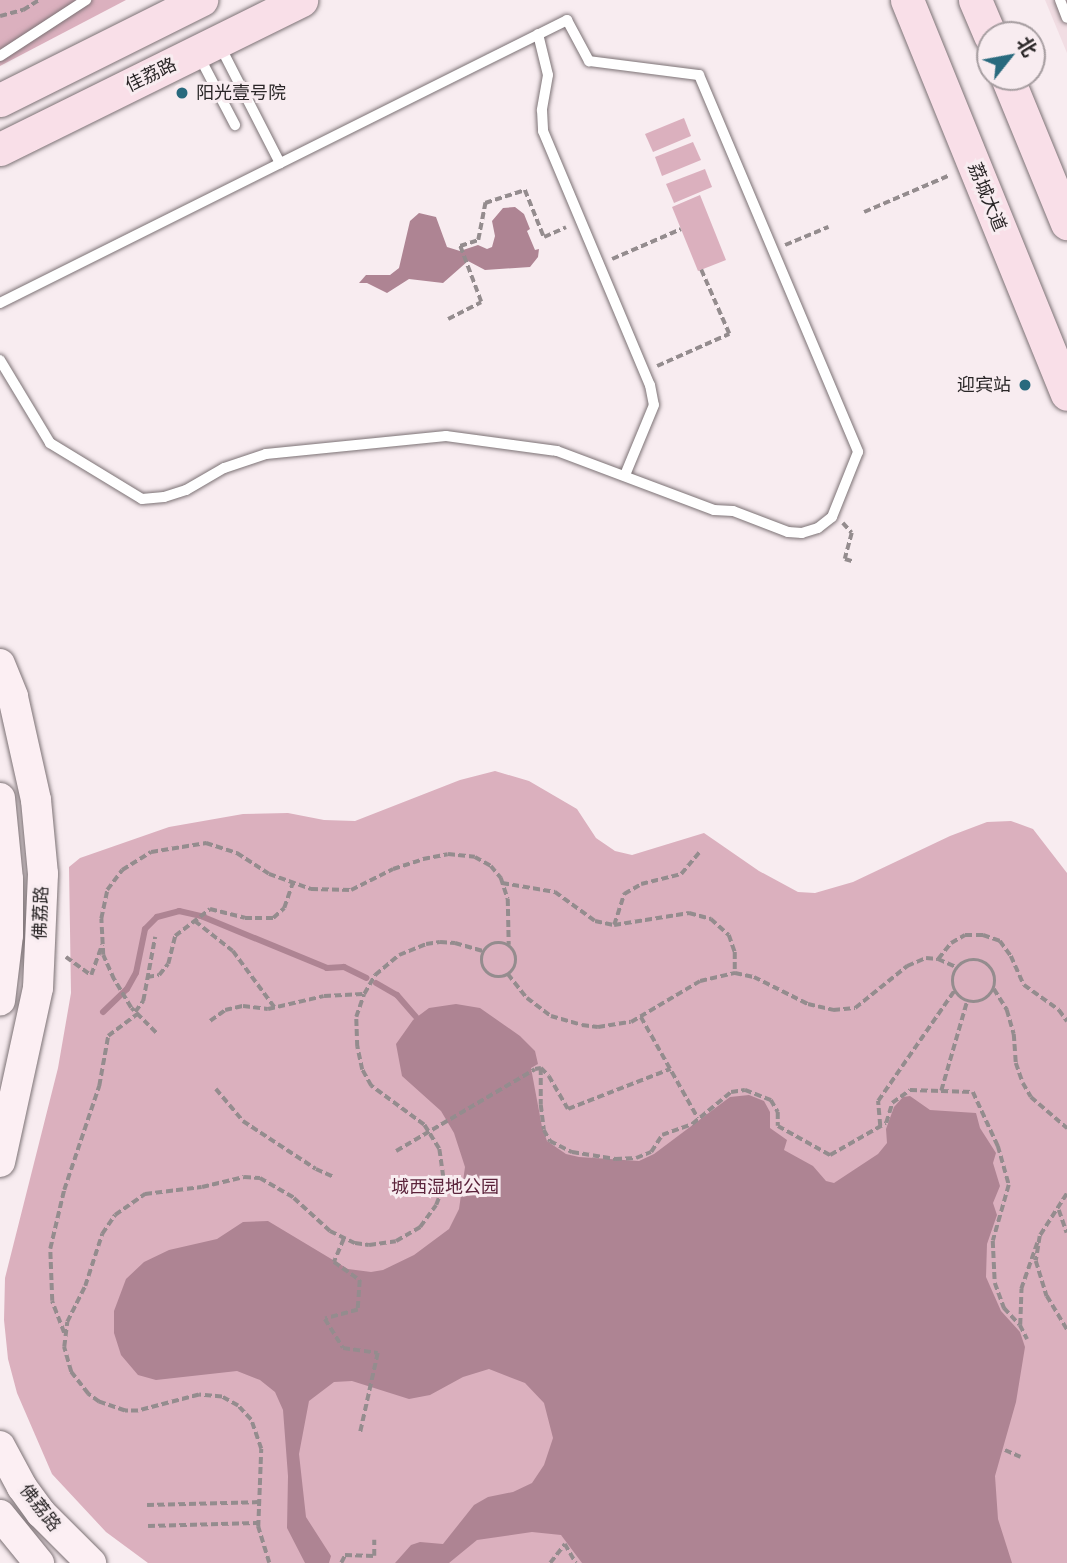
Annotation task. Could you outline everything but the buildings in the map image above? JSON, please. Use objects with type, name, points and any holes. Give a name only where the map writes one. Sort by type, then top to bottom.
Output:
[{"type":"main road","points":[[0,100],[201,0]]},
{"type":"main road","name":"佳荔路","points":[[0,149],[301,0]]},
{"type":"main road","name":"荔城大道","points":[[907,0],[1067,394]]},
{"type":"main road","points":[[975,0],[984,21]]},
{"type":"main road","points":[[1013,91],[1067,223]]},
{"type":"main road","name":"佛荔路","points":[[0,664],[13,697],[36,800],[43,874],[38,988],[0,1162]]},
{"type":"main road","name":"佛荔路","points":[[0,798],[8,879],[8,935],[0,1001]]},
{"type":"main road","name":"佛荔路","points":[[0,1446],[22,1487],[41,1513],[91,1563]]},
{"type":"main road","name":"佛荔路","points":[[0,1515],[39,1563]]},
{"type":"lane","points":[[0,56],[86,0]]},
{"type":"lane","points":[[1060,0],[1067,18]]},
{"type":"lane","points":[[0,303],[567,20],[589,61],[699,75],[858,452],[832,517],[818,528],[802,533],[788,532],[733,511],[714,510],[557,451],[446,436],[266,454],[224,468],[186,489],[164,497],[142,499],[50,443],[0,360]]},
{"type":"lane","points":[[538,34],[548,75],[542,110],[543,131],[644,371],[654,405],[625,475]]},
{"type":"lane","points":[[207,47],[235,125]]},
{"type":"lane","points":[[207,47],[280,163]]},
{"type":"path","points":[[0,16],[23,10],[39,0]]},
{"type":"path","points":[[864,212],[974,165]]},
{"type":"path","points":[[448,319],[481,302],[460,246],[478,240],[485,203],[525,190],[544,237],[580,221]]},
{"type":"path","points":[[773,250],[828,227]]},
{"type":"path","points":[[598,265],[681,229]]},
{"type":"path","points":[[644,371],[729,334],[701,270]]},
{"type":"path","points":[[832,517],[848,526],[852,533],[845,559],[855,562]]},
{"type":"path","points":[[156,1033],[135,1011],[114,980],[103,955],[101,919],[107,890],[122,870],[151,852],[206,843],[237,853],[269,874],[311,889],[351,890],[393,869],[448,854],[475,857],[491,866],[502,883],[508,899],[509,945],[516,962],[509,974],[498,977],[486,971],[481,958],[483,951],[495,943],[509,945]]},
{"type":"path","points":[[614,925],[624,894],[641,884],[681,874],[701,850]]},
{"type":"path","points":[[147,977],[159,975],[168,964],[175,936],[210,909],[244,918],[273,918],[284,908],[293,883]]},
{"type":"path","points":[[502,883],[555,892],[595,921],[614,925],[690,913],[711,919],[729,935],[735,952],[735,973]]},
{"type":"path","points":[[195,921],[233,951],[275,1007]]},
{"type":"path","points":[[938,959],[951,943],[965,935],[983,935],[1000,941],[1024,985],[1059,1010],[1067,1021]]},
{"type":"path","points":[[155,937],[143,1001],[108,1036],[99,1086],[64,1190],[50,1249],[52,1301],[64,1334],[66,1360],[79,1384],[99,1402],[111,1407],[138,1411],[199,1395],[222,1397],[237,1406],[251,1420],[258,1434],[258,1523],[269,1563]]},
{"type":"path","points":[[64,1334],[71,1310],[93,1265],[102,1234],[115,1215],[145,1194],[202,1187],[244,1177],[260,1178],[294,1198],[330,1231],[344,1239],[369,1245],[396,1241],[420,1227],[429,1217],[441,1192],[443,1177],[439,1149],[431,1130],[372,1086],[362,1070],[355,1032],[364,994],[386,964],[411,948],[440,942],[483,951]]},
{"type":"path","points":[[65,957],[91,975],[102,943]]},
{"type":"path","points":[[509,974],[527,998],[551,1016],[598,1027],[615,1026],[641,1017],[700,981],[735,973],[754,977],[808,1004],[833,1010],[855,1008],[907,966],[926,958],[938,959],[958,968]]},
{"type":"path","points":[[994,989],[983,1001],[967,1001],[955,990],[953,983],[958,968],[964,963],[981,961],[993,972],[994,989],[1007,1010],[1014,1034],[1016,1063],[1023,1083],[1031,1097],[1067,1128]]},
{"type":"path","points":[[880,1126],[878,1101],[955,990]]},
{"type":"path","points":[[210,1021],[225,1010],[243,1006],[275,1007],[324,996],[364,994]]},
{"type":"path","points":[[941,1091],[967,1001]]},
{"type":"path","points":[[641,1017],[698,1118]]},
{"type":"path","points":[[541,1068],[568,1109],[670,1069]]},
{"type":"path","points":[[396,1151],[535,1069],[541,1068]]},
{"type":"path","points":[[541,1068],[544,1130],[550,1141],[572,1152],[615,1159],[636,1158],[651,1152],[662,1135],[684,1128],[732,1092],[745,1090],[760,1093],[771,1100],[778,1112],[778,1126],[831,1155],[886,1123],[892,1103],[910,1090],[972,1093],[998,1146],[1009,1185],[993,1241],[995,1283],[1004,1308],[1020,1325],[1027,1339]]},
{"type":"path","points":[[216,1089],[243,1121],[316,1169],[334,1177]]},
{"type":"path","points":[[1020,1325],[1021,1289],[1040,1236],[1067,1194]]},
{"type":"path","points":[[1059,1210],[1067,1233]]},
{"type":"path","points":[[1040,1236],[1037,1261],[1047,1296],[1067,1329]]},
{"type":"path","points":[[344,1239],[334,1262],[360,1280],[358,1310],[325,1319],[343,1348],[378,1353],[360,1434]]},
{"type":"path","points":[[1005,1450],[1021,1457]]},
{"type":"path","points":[[147,1505],[259,1502]]},
{"type":"path","points":[[148,1526],[258,1523]]},
{"type":"path","points":[[341,1563],[345,1555],[374,1556],[374,1540]]},
{"type":"path","points":[[550,1563],[565,1544],[576,1563]]},
{"type":"shaded area","points":[[1045,0],[1067,0],[1067,53]]},
{"type":"shaded area","points":[[515,207],[524,214],[535,250],[539,249],[538,257],[530,267],[485,270],[468,261],[443,283],[409,279],[387,293],[367,283],[359,283],[366,275],[390,275],[399,268],[410,221],[419,213],[436,217],[447,247],[460,251],[478,245],[487,249],[492,247],[495,236],[492,221],[503,208]]},
{"type":"shaded area","points":[[456,1004],[480,1008],[520,1036],[535,1051],[538,1064],[531,1068],[547,1141],[566,1154],[579,1157],[639,1161],[654,1154],[730,1097],[749,1095],[764,1101],[770,1112],[770,1128],[787,1140],[784,1150],[813,1166],[826,1181],[834,1183],[878,1154],[887,1143],[886,1129],[894,1107],[903,1097],[910,1096],[930,1110],[976,1113],[980,1128],[996,1153],[993,1163],[1000,1186],[993,1203],[997,1215],[987,1244],[986,1277],[1001,1311],[1020,1332],[1025,1347],[1016,1402],[995,1476],[998,1519],[1012,1563],[582,1563],[561,1535],[532,1532],[477,1540],[449,1563],[395,1563],[411,1545],[420,1542],[443,1544],[474,1505],[488,1497],[513,1492],[532,1483],[544,1465],[553,1438],[544,1403],[525,1383],[489,1369],[463,1377],[430,1395],[409,1399],[352,1381],[334,1382],[309,1401],[299,1454],[306,1517],[331,1556],[329,1563],[305,1563],[287,1528],[288,1476],[283,1410],[275,1392],[260,1380],[237,1371],[156,1380],[138,1375],[121,1355],[114,1333],[114,1311],[126,1279],[144,1262],[169,1250],[217,1239],[243,1222],[268,1221],[348,1269],[371,1272],[383,1270],[414,1255],[449,1229],[459,1209],[465,1167],[454,1133],[441,1111],[402,1076],[396,1044],[413,1020],[429,1008]]},
{"type":"green space","points":[[0,0],[126,0],[0,66]]},
{"type":"green space","points":[[684,118],[691,136],[653,152],[645,134]]},
{"type":"green space","points":[[693,142],[701,160],[662,176],[655,157]]},
{"type":"green space","points":[[705,169],[712,187],[674,203],[666,184]]},
{"type":"green space","points":[[700,195],[726,260],[698,271],[672,207]]},
{"type":"green space","name":"城西湿地公园","points":[[495,771],[529,781],[577,809],[596,838],[615,851],[632,855],[704,833],[759,871],[798,892],[815,893],[853,882],[950,836],[987,822],[1011,821],[1033,829],[1067,873],[1067,1563],[148,1563],[106,1532],[52,1474],[17,1393],[8,1359],[4,1320],[5,1278],[58,1068],[71,993],[69,867],[80,858],[169,827],[243,814],[288,813],[324,820],[355,821],[460,780]]},
{"type":"waterway","points":[[103,1012],[127,989],[136,973],[145,929],[157,917],[179,911],[201,916],[327,968],[344,967],[367,978]]},
{"type":"waterway","points":[[376,983],[397,995],[416,1017]]},
{"type":"place","name":"阳光壹号院","points":[[182,93]]},
{"type":"place","name":"迎宾站","points":[[1025,385]]}]
